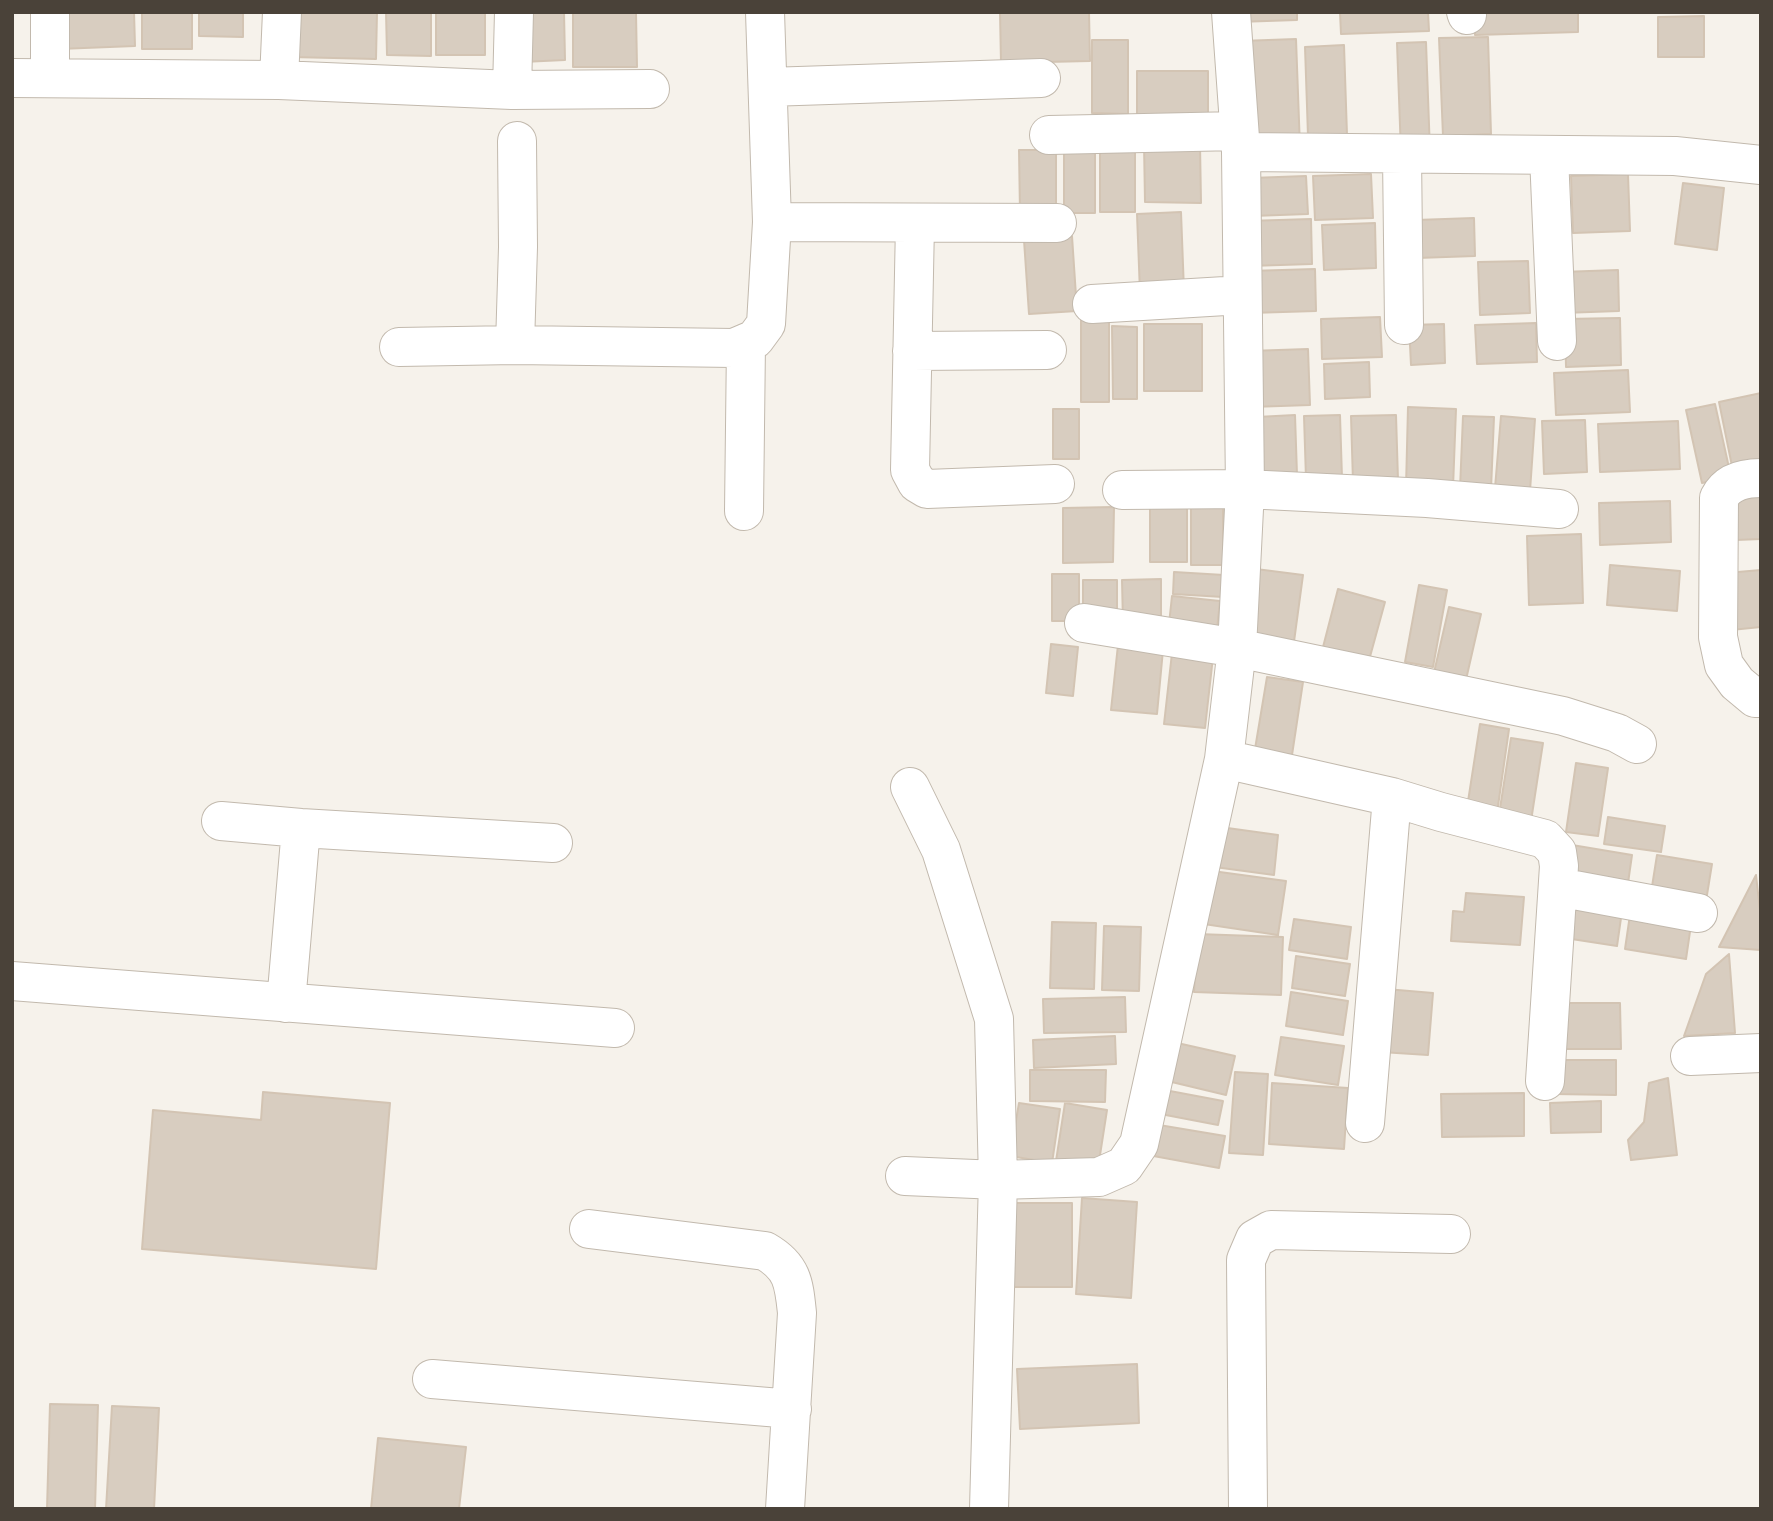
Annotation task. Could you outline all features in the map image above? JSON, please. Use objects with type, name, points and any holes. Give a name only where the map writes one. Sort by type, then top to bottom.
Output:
[{"type":"street","points":[[50,12],[50,78]]},
{"type":"street","points":[[279,80],[282,12]]},
{"type":"street","points":[[512,90],[514,12]]},
{"type":"street","points":[[398,347],[515,345],[734,348],[755,339],[766,324],[772,222],[765,12]]},
{"type":"street","points":[[905,1176],[998,1180],[1099,1177],[1124,1166],[1139,1144],[1224,760],[1237,648],[1245,489],[1240,142],[1231,12]]},
{"type":"street","points":[[12,78],[279,80],[512,90],[650,89]]},
{"type":"street","points":[[768,88],[1041,78]]},
{"type":"street","points":[[1049,135],[1240,142],[1402,155],[1675,156],[1761,165]]},
{"type":"street","points":[[515,345],[517,141]]},
{"type":"street","points":[[1402,155],[1404,325]]},
{"type":"street","points":[[1549,156],[1557,341]]},
{"type":"street","points":[[772,222],[1057,223]]},
{"type":"street","points":[[915,224],[910,470],[916,484],[927,489],[1055,484]]},
{"type":"street","points":[[1092,304],[1242,295]]},
{"type":"street","points":[[744,511],[746,343]]},
{"type":"street","points":[[912,351],[1048,350]]},
{"type":"street","points":[[1761,478],[1734,482],[1723,488],[1719,498],[1718,637],[1724,664],[1737,683],[1755,698],[1761,698]]},
{"type":"street","points":[[1122,490],[1245,489],[1427,498],[1559,509]]},
{"type":"street","points":[[1084,624],[1237,648],[1563,716],[1617,733],[1637,744]]},
{"type":"street","points":[[1224,760],[1392,797],[1545,839],[1556,852],[1559,866],[1545,1082]]},
{"type":"street","points":[[910,787],[941,850],[994,1019],[998,1180],[989,1509]]},
{"type":"street","points":[[1365,1123],[1392,797]]},
{"type":"street","points":[[220,821],[553,843]]},
{"type":"street","points":[[286,1003],[301,828]]},
{"type":"street","points":[[1558,887],[1698,913]]},
{"type":"street","points":[[12,981],[615,1028]]},
{"type":"street","points":[[1689,1056],[1761,1053]]},
{"type":"street","points":[[589,1229],[765,1251],[780,1259],[794,1283],[797,1314],[785,1509]]},
{"type":"street","points":[[1248,1509],[1246,1260],[1255,1239],[1271,1230],[1451,1234]]},
{"type":"street","points":[[432,1379],[792,1409]]},
{"type":"building","points":[[58,12],[134,12],[135,46],[59,49]]},
{"type":"building","points":[[142,12],[192,12],[192,49],[142,49]]},
{"type":"building","points":[[199,12],[243,12],[243,37],[199,36]]},
{"type":"building","points":[[292,12],[377,12],[376,59],[291,57]]},
{"type":"building","points":[[386,12],[431,12],[431,56],[387,55]]},
{"type":"building","points":[[436,12],[485,12],[485,55],[436,55]]},
{"type":"building","points":[[520,12],[564,12],[565,60],[522,62]]},
{"type":"building","points":[[1000,12],[1089,12],[1090,61],[1001,63]]},
{"type":"building","points":[[1237,12],[1297,12],[1297,20],[1237,22]]},
{"type":"building","points":[[1340,12],[1428,12],[1429,31],[1341,34]]},
{"type":"building","points":[[1475,12],[1578,12],[1578,32],[1475,35]]},
{"type":"building","points":[[573,13],[636,13],[637,67],[573,67]]},
{"type":"building","points":[[1704,16],[1704,57],[1658,57],[1658,17]]},
{"type":"building","points":[[1488,37],[1491,134],[1443,136],[1439,38]]},
{"type":"building","points":[[1296,39],[1300,148],[1245,150],[1241,41]]},
{"type":"building","points":[[1092,40],[1128,40],[1128,114],[1092,113]]},
{"type":"building","points":[[1426,42],[1430,152],[1401,153],[1397,43]]},
{"type":"building","points":[[1344,45],[1347,135],[1308,136],[1305,47]]},
{"type":"building","points":[[1137,71],[1208,71],[1208,119],[1137,119]]},
{"type":"building","points":[[1144,143],[1200,144],[1201,203],[1145,202]]},
{"type":"building","points":[[1100,148],[1135,148],[1135,212],[1100,212]]},
{"type":"building","points":[[1064,149],[1095,149],[1095,213],[1064,213]]},
{"type":"building","points":[[1019,150],[1056,150],[1056,213],[1020,213]]},
{"type":"building","points":[[1371,174],[1373,218],[1315,220],[1313,176]]},
{"type":"building","points":[[1628,174],[1630,231],[1573,233],[1571,176]]},
{"type":"building","points":[[1306,176],[1308,214],[1252,216],[1251,178]]},
{"type":"building","points":[[1683,183],[1724,188],[1717,250],[1675,244]]},
{"type":"building","points":[[1181,212],[1184,291],[1140,293],[1137,214]]},
{"type":"building","points":[[1474,218],[1475,256],[1417,258],[1416,220]]},
{"type":"building","points":[[1311,219],[1312,264],[1249,266],[1247,221]]},
{"type":"building","points":[[1375,223],[1376,268],[1324,270],[1322,225]]},
{"type":"building","points":[[1072,236],[1077,311],[1029,314],[1024,240]]},
{"type":"building","points":[[1528,261],[1530,313],[1480,315],[1478,262]]},
{"type":"building","points":[[1315,269],[1316,311],[1250,313],[1249,271]]},
{"type":"building","points":[[1618,270],[1619,311],[1562,313],[1561,272]]},
{"type":"building","points":[[1380,317],[1382,357],[1322,359],[1321,319]]},
{"type":"building","points":[[1081,318],[1109,318],[1109,402],[1081,402]]},
{"type":"building","points":[[1620,318],[1621,365],[1566,367],[1565,319]]},
{"type":"building","points":[[1536,323],[1537,362],[1477,364],[1475,325]]},
{"type":"building","points":[[1144,324],[1202,324],[1202,391],[1144,391]]},
{"type":"building","points":[[1444,324],[1445,363],[1411,365],[1409,325]]},
{"type":"building","points":[[1112,326],[1137,327],[1137,399],[1113,399]]},
{"type":"building","points":[[1308,349],[1310,405],[1251,407],[1249,351]]},
{"type":"building","points":[[1369,362],[1370,397],[1325,399],[1324,364]]},
{"type":"building","points":[[1628,370],[1630,412],[1556,415],[1554,373]]},
{"type":"building","points":[[1761,393],[1761,465],[1733,471],[1719,402]]},
{"type":"building","points":[[1715,404],[1731,477],[1702,483],[1686,410]]},
{"type":"building","points":[[1408,407],[1456,409],[1453,488],[1406,487]]},
{"type":"building","points":[[1053,409],[1079,409],[1079,459],[1053,459]]},
{"type":"building","points":[[1295,415],[1297,475],[1259,476],[1257,417]]},
{"type":"building","points":[[1340,415],[1342,478],[1306,479],[1304,416]]},
{"type":"building","points":[[1396,415],[1398,480],[1353,482],[1351,416]]},
{"type":"building","points":[[1463,416],[1494,417],[1491,490],[1460,489]]},
{"type":"building","points":[[1501,416],[1535,419],[1530,491],[1495,488]]},
{"type":"building","points":[[1585,420],[1587,472],[1544,474],[1542,421]]},
{"type":"building","points":[[1678,421],[1680,469],[1600,472],[1598,424]]},
{"type":"building","points":[[1761,494],[1761,539],[1736,540],[1734,495]]},
{"type":"building","points":[[1670,501],[1671,542],[1600,545],[1599,503]]},
{"type":"building","points":[[1191,505],[1223,505],[1223,565],[1191,565]]},
{"type":"building","points":[[1114,507],[1113,562],[1063,563],[1063,508]]},
{"type":"building","points":[[1150,508],[1187,508],[1187,562],[1150,562]]},
{"type":"building","points":[[1581,534],[1583,603],[1529,605],[1527,536]]},
{"type":"building","points":[[1610,565],[1680,571],[1677,611],[1607,605]]},
{"type":"building","points":[[1256,569],[1303,575],[1293,649],[1246,642]]},
{"type":"building","points":[[1761,570],[1761,627],[1731,630],[1726,573]]},
{"type":"building","points":[[1174,572],[1224,575],[1223,597],[1173,594]]},
{"type":"building","points":[[1052,574],[1079,574],[1079,621],[1052,621]]},
{"type":"building","points":[[1161,579],[1161,624],[1123,623],[1122,580]]},
{"type":"building","points":[[1083,580],[1117,580],[1117,623],[1083,623]]},
{"type":"building","points":[[1419,585],[1447,590],[1433,667],[1405,662]]},
{"type":"building","points":[[1338,589],[1385,602],[1368,664],[1322,651]]},
{"type":"building","points":[[1172,596],[1220,601],[1217,630],[1169,624]]},
{"type":"building","points":[[1449,607],[1481,614],[1465,684],[1433,677]]},
{"type":"building","points":[[1051,644],[1078,647],[1073,696],[1046,693]]},
{"type":"building","points":[[1118,645],[1163,650],[1157,714],[1111,710]]},
{"type":"building","points":[[1172,653],[1213,657],[1205,728],[1164,724]]},
{"type":"building","points":[[1267,677],[1303,682],[1292,755],[1255,749]]},
{"type":"building","points":[[1480,724],[1509,729],[1497,813],[1467,808]]},
{"type":"building","points":[[1511,738],[1543,743],[1531,821],[1499,815]]},
{"type":"building","points":[[1576,763],[1608,768],[1598,836],[1566,832]]},
{"type":"building","points":[[1608,817],[1665,826],[1661,852],[1604,844]]},
{"type":"building","points":[[1213,826],[1278,835],[1274,875],[1207,866]]},
{"type":"building","points":[[1572,845],[1632,855],[1627,890],[1567,880]]},
{"type":"building","points":[[1657,855],[1712,864],[1706,901],[1651,893]]},
{"type":"building","points":[[1205,870],[1286,881],[1278,935],[1197,923]]},
{"type":"building","points":[[1756,875],[1761,950],[1719,947]]},
{"type":"building","points":[[1466,893],[1524,897],[1520,945],[1451,941],[1453,911],[1464,912]]},
{"type":"building","points":[[1570,903],[1622,911],[1617,946],[1565,938]]},
{"type":"building","points":[[1631,908],[1692,918],[1686,959],[1625,949]]},
{"type":"building","points":[[1294,919],[1351,927],[1347,959],[1289,950]]},
{"type":"building","points":[[1052,922],[1096,923],[1094,989],[1050,988]]},
{"type":"building","points":[[1104,926],[1141,927],[1139,991],[1102,990]]},
{"type":"building","points":[[1197,934],[1283,937],[1281,995],[1194,992]]},
{"type":"building","points":[[1729,954],[1735,1033],[1684,1036],[1706,974]]},
{"type":"building","points":[[1296,956],[1350,964],[1345,996],[1292,988]]},
{"type":"building","points":[[1386,989],[1433,993],[1428,1055],[1381,1052]]},
{"type":"building","points":[[1291,992],[1348,1001],[1343,1035],[1286,1026]]},
{"type":"building","points":[[1125,997],[1126,1032],[1044,1033],[1043,999]]},
{"type":"building","points":[[1554,1003],[1620,1003],[1621,1049],[1554,1049]]},
{"type":"building","points":[[1115,1036],[1116,1064],[1034,1068],[1033,1040]]},
{"type":"building","points":[[1281,1037],[1344,1046],[1338,1085],[1275,1075]]},
{"type":"building","points":[[1164,1040],[1235,1056],[1226,1095],[1155,1078]]},
{"type":"building","points":[[1555,1060],[1616,1060],[1616,1095],[1554,1094]]},
{"type":"building","points":[[1030,1070],[1106,1070],[1105,1102],[1030,1101]]},
{"type":"building","points":[[1235,1072],[1268,1074],[1263,1155],[1229,1153]]},
{"type":"building","points":[[1668,1078],[1677,1155],[1631,1160],[1628,1140],[1644,1122],[1649,1083]]},
{"type":"building","points":[[1272,1083],[1348,1088],[1344,1149],[1269,1144]]},
{"type":"building","points":[[1154,1088],[1223,1101],[1218,1125],[1150,1112]]},
{"type":"building","points":[[263,1092],[390,1103],[376,1269],[142,1249],[153,1110],[261,1120]]},
{"type":"building","points":[[1524,1093],[1524,1136],[1442,1137],[1441,1094]]},
{"type":"building","points":[[1601,1101],[1601,1132],[1551,1133],[1550,1103]]},
{"type":"building","points":[[1019,1103],[1060,1109],[1052,1163],[1010,1156]]},
{"type":"building","points":[[1065,1103],[1107,1110],[1098,1168],[1056,1161]]},
{"type":"building","points":[[1153,1124],[1225,1136],[1219,1168],[1148,1155]]},
{"type":"building","points":[[1082,1198],[1137,1202],[1131,1298],[1076,1294]]},
{"type":"building","points":[[1013,1203],[1072,1203],[1072,1287],[1013,1287]]},
{"type":"building","points":[[1137,1364],[1139,1423],[1020,1429],[1017,1369]]},
{"type":"building","points":[[50,1404],[98,1405],[95,1509],[47,1509]]},
{"type":"building","points":[[112,1406],[159,1408],[154,1509],[106,1509]]},
{"type":"building","points":[[378,1438],[466,1447],[459,1509],[371,1509]]}]
